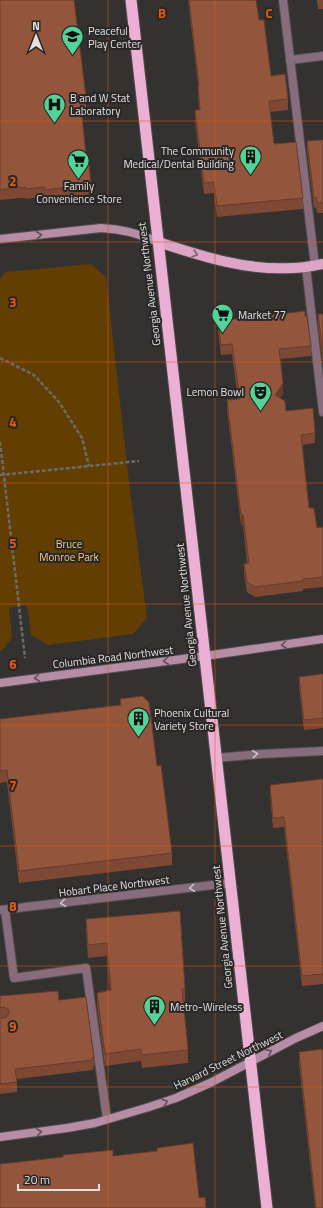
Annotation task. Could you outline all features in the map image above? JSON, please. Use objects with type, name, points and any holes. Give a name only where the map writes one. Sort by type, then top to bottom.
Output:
[{"type":"highway","name":"Georgia Avenue Northwest","points":[[131,0],[267,1208]]},
{"type":"main road","points":[[0,239],[101,228],[116,229],[130,231],[158,242],[211,258],[244,265],[279,268],[315,266]]},
{"type":"main road","name":"Columbia Road Northwest","points":[[0,683],[323,639]]},
{"type":"main road","name":"Harvard Street Northwest","points":[[0,1137],[67,1128],[107,1119],[176,1098],[210,1083],[296,1038],[323,1026]]},
{"type":"street","points":[[283,0],[315,266],[323,412]]},
{"type":"street","points":[[290,60],[323,56]]},
{"type":"street","points":[[216,758],[323,751]]},
{"type":"street","name":"Hobart Place Northwest","points":[[2,910],[230,883]]},
{"type":"street","points":[[2,910],[14,978],[86,968],[107,1119]]},
{"type":"path","points":[[0,358],[34,375],[59,402],[82,438],[89,466]]},
{"type":"path","points":[[0,442],[25,658]]},
{"type":"path","points":[[0,475],[140,461]]},
{"type":"green space","name":"Bruce Monroe Park","points":[[91,264],[106,277],[129,482],[147,618],[133,634],[48,645],[31,635],[27,605],[9,608],[12,637],[2,651],[0,651],[0,279],[6,272]]},
{"type":"building","points":[[0,0],[74,0],[86,97],[80,98],[86,155],[88,155],[91,184],[45,190],[44,187],[26,189],[26,187],[20,187],[0,190]]},
{"type":"building","points":[[189,0],[256,0],[259,20],[264,20],[271,76],[285,74],[288,99],[269,101],[274,144],[296,142],[303,198],[217,206],[214,182],[204,183],[195,110],[200,110],[199,85]]},
{"type":"building","points":[[323,140],[323,203],[317,203],[316,197],[314,198],[307,141]]},
{"type":"building","points":[[305,311],[311,346],[279,349],[283,383],[275,395],[285,401],[286,411],[313,408],[315,433],[301,435],[309,508],[314,508],[317,528],[323,527],[323,577],[255,587],[247,582],[244,564],[249,563],[243,515],[241,515],[227,400],[240,399],[232,344],[221,345],[218,321]]},
{"type":"building","points":[[318,314],[323,314],[323,354]]},
{"type":"building","points":[[323,674],[323,718],[304,720],[299,677]]},
{"type":"building","points":[[142,696],[149,702],[157,766],[161,765],[172,853],[19,871],[7,770],[0,771],[0,719],[121,705],[120,699]]},
{"type":"building","points":[[323,779],[323,974],[302,976],[284,817],[273,818],[270,785]]},
{"type":"building","points":[[180,911],[185,989],[182,989],[188,1050],[142,1055],[141,1049],[105,1054],[97,993],[111,990],[107,943],[88,945],[86,919]]},
{"type":"building","points":[[58,991],[59,1000],[86,997],[94,1058],[92,1058],[93,1060],[15,1069],[17,1082],[0,1084],[0,1018],[6,1018],[9,1010],[4,1007],[0,1008],[0,996]]},
{"type":"building","points":[[323,1049],[323,1208],[316,1208],[299,1052]]},
{"type":"building","points":[[193,1143],[199,1198],[205,1197],[206,1208],[0,1208],[0,1164],[113,1150],[113,1156],[157,1151],[157,1148]]},
{"type":"place","name":"Peaceful Play Center","points":[[73,56]]},
{"type":"place","name":"B and W Stat Laboratory","points":[[55,124]]},
{"type":"place","name":"The Community Medical/Dental Building","points":[[250,176]]},
{"type":"place","name":"Family Convenience Store","points":[[79,180]]},
{"type":"place","name":"Market 77","points":[[223,334]]},
{"type":"place","name":"Lemon Bowl","points":[[260,412]]},
{"type":"place","name":"Phoenix Cultural Variety Store","points":[[138,738]]},
{"type":"place","name":"Metro-Wireless","points":[[154,1026]]}]
